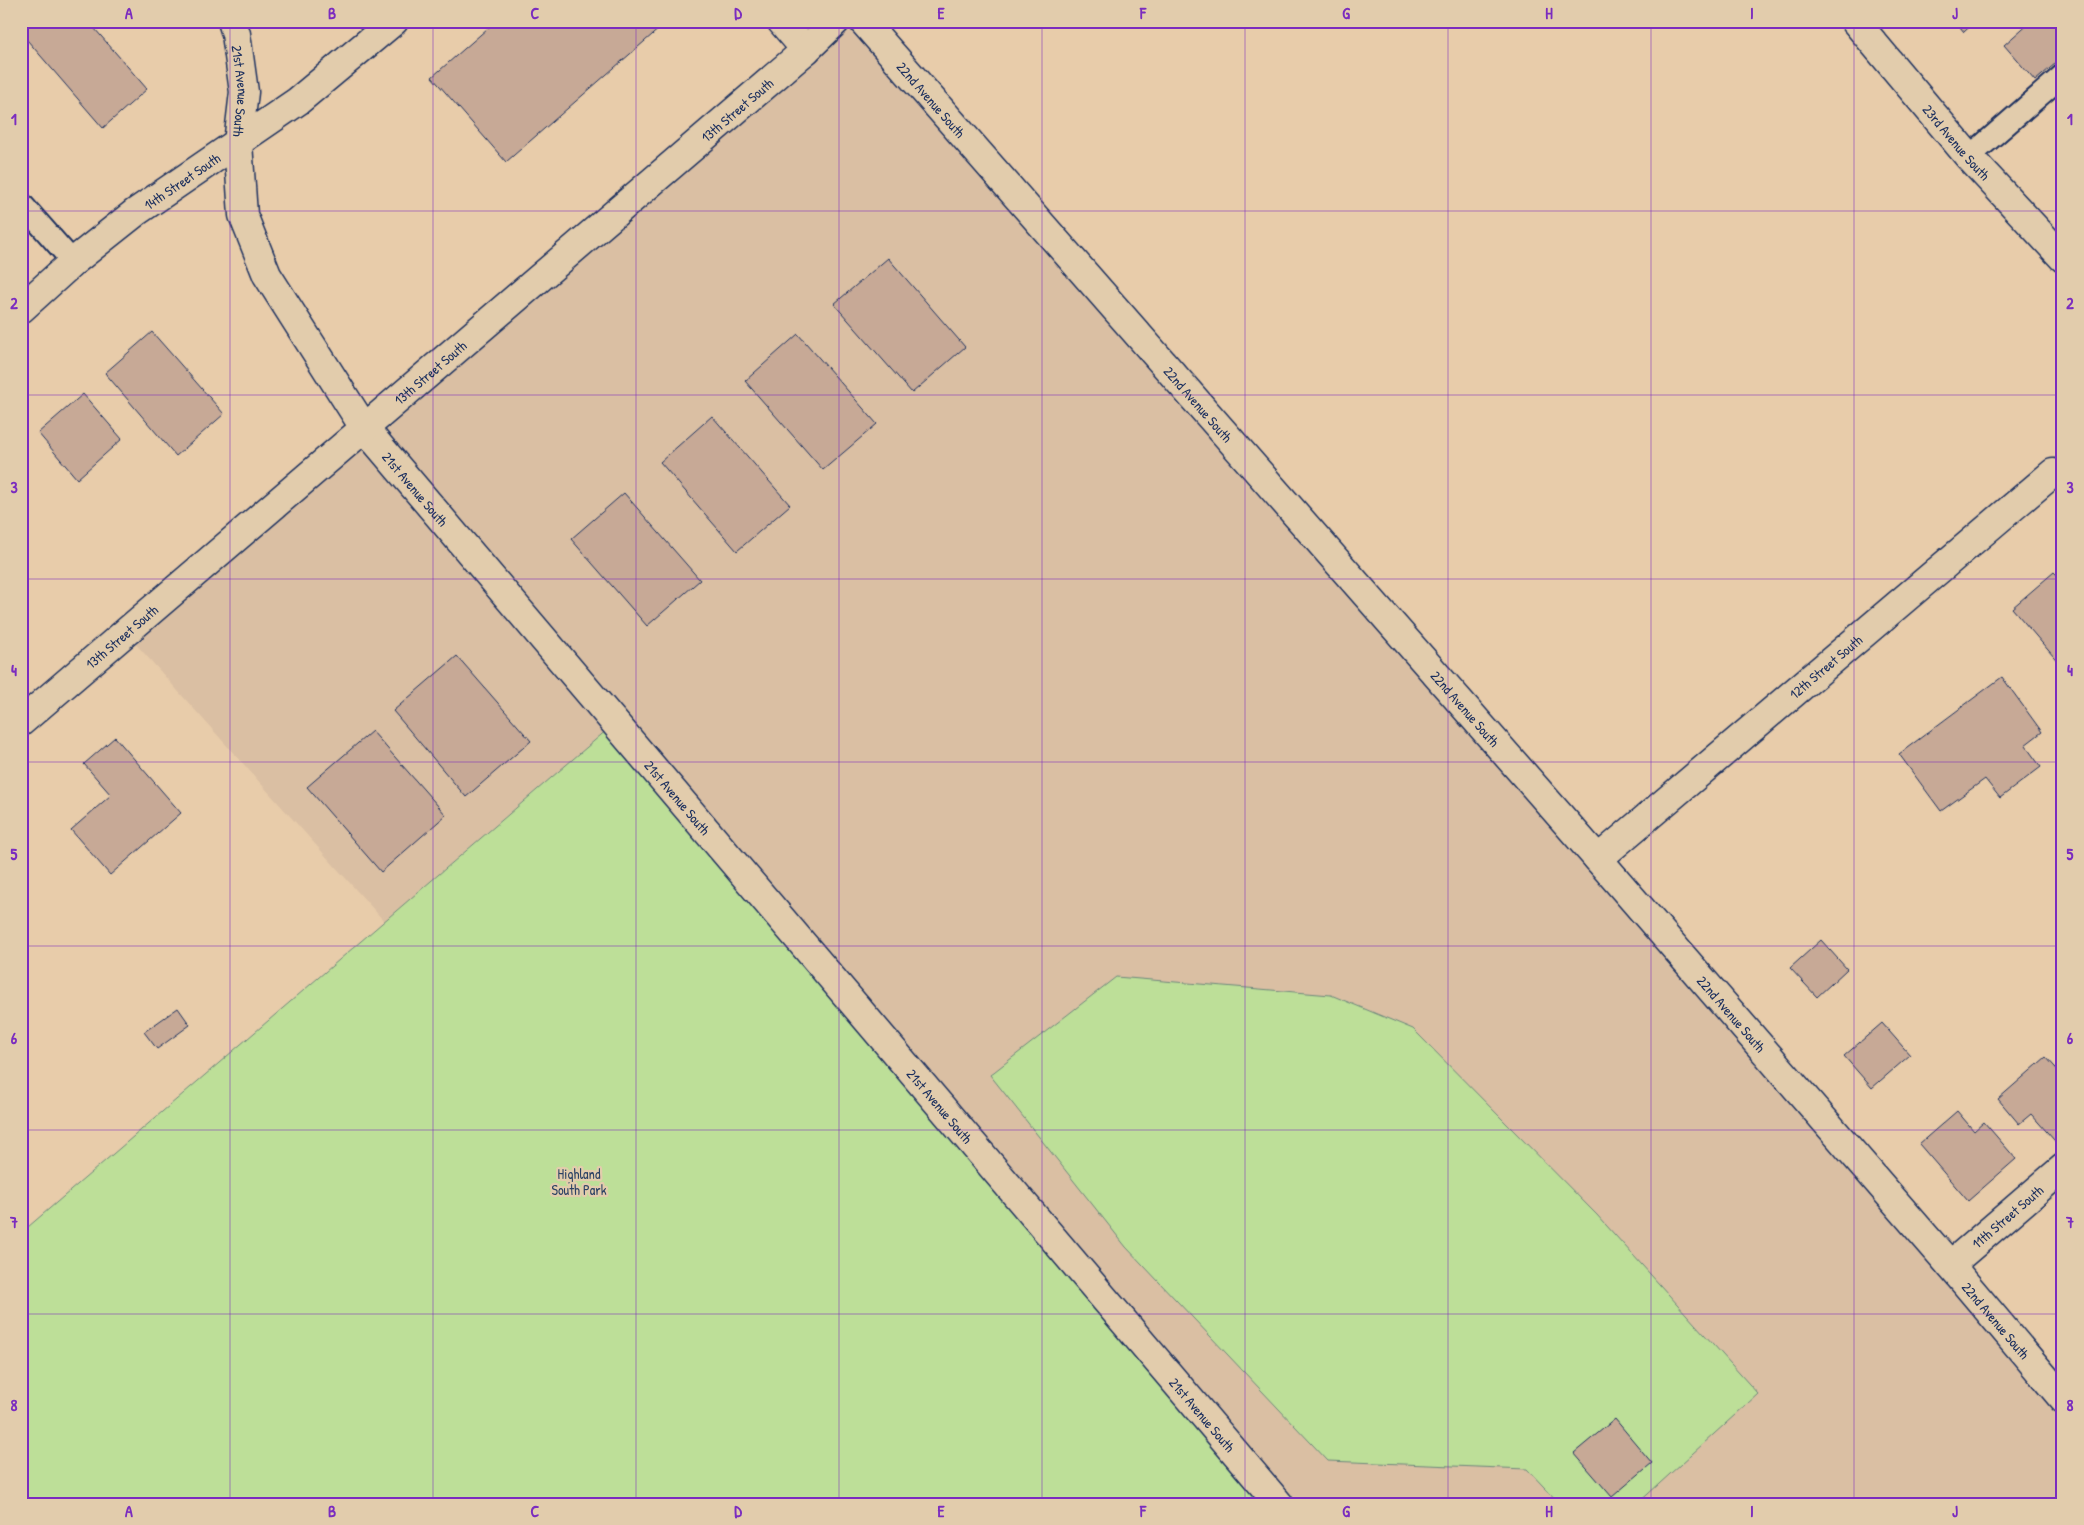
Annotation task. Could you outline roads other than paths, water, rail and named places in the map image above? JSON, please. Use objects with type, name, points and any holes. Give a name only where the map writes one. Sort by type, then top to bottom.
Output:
[{"type":"street","name":"21st Avenue South","points":[[232,21],[236,34],[244,92],[238,143],[243,215],[267,275],[365,429],[1278,1504]]},
{"type":"street","name":"14th Street South","points":[[21,309],[72,262],[136,212],[298,101],[394,21]]},
{"type":"street","points":[[781,21],[806,50]]},
{"type":"street","name":"13th Street South","points":[[21,722],[806,50],[836,21]]},
{"type":"street","name":"22nd Avenue South","points":[[864,21],[1598,859],[1950,1265],[2063,1399]]},
{"type":"street","name":"23rd Avenue South","points":[[1855,21],[1969,156],[2063,258]]},
{"type":"street","name":"12th Street South","points":[[1598,859],[2052,473]]},
{"type":"street","name":"11th Street South","points":[[1950,1265],[2063,1168]]},
{"type":"lane","points":[[1969,156],[2063,75]]},
{"type":"lane","points":[[21,203],[72,262]]},
{"type":"park label","name":"Highland South Park","points":[[579,1182]]}]
